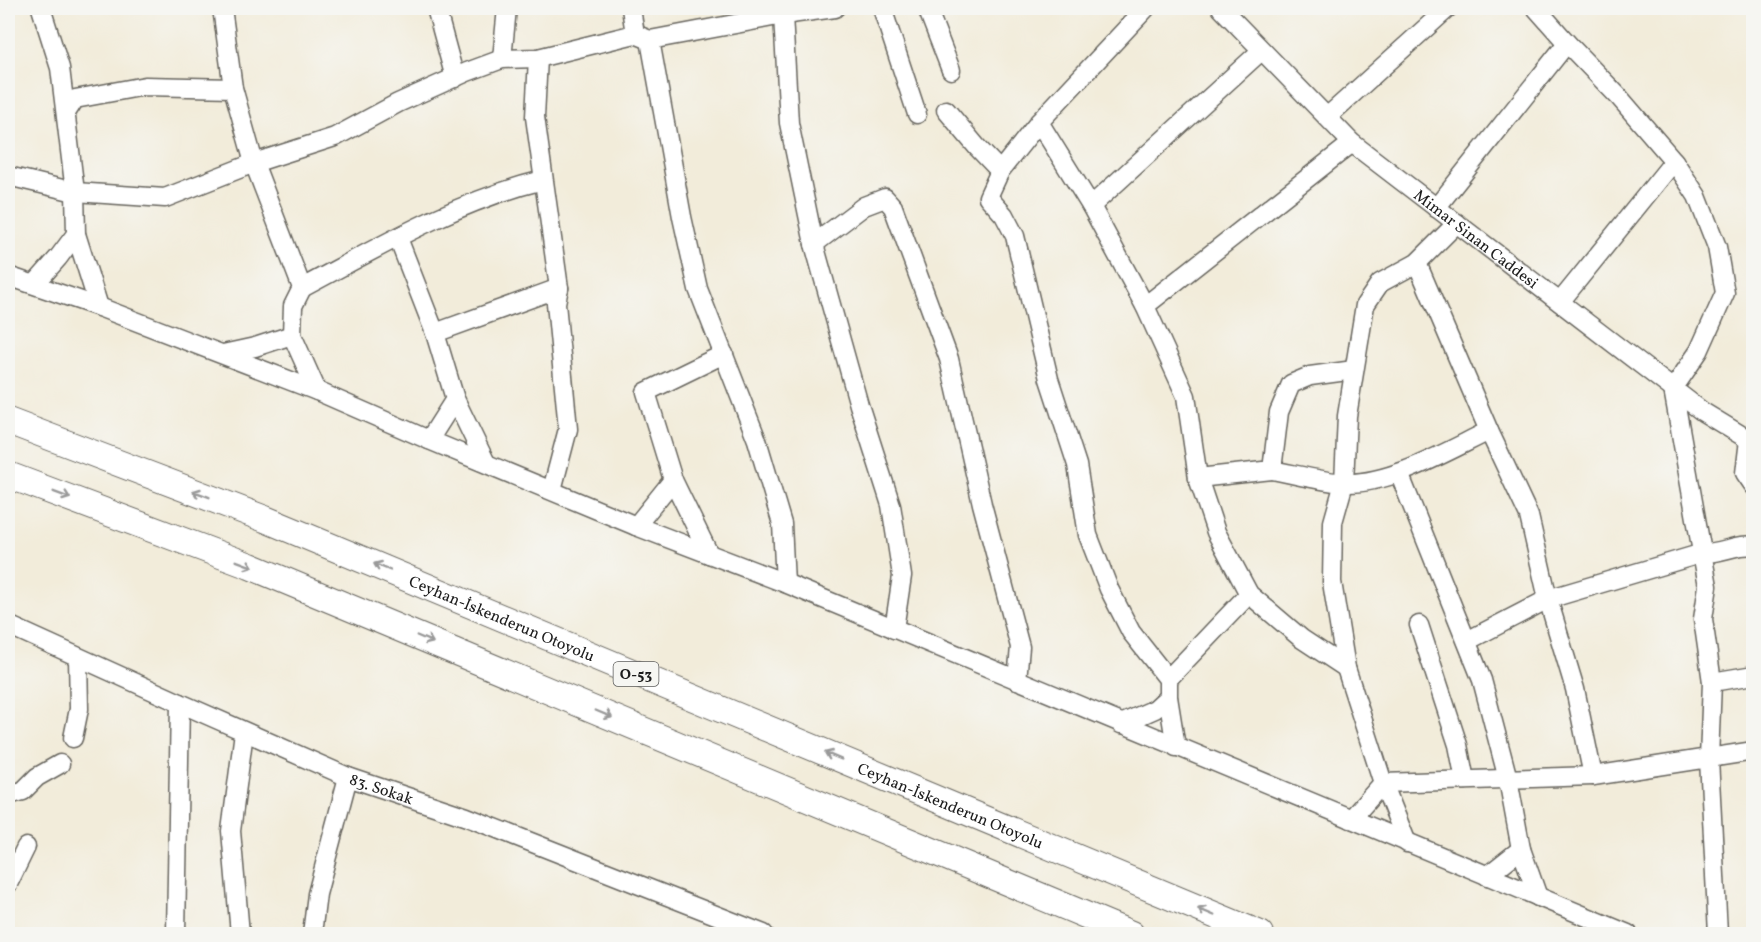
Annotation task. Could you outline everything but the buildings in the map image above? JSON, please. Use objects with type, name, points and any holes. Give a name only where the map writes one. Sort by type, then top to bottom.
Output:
[{"type":"highway","name":"Ceyhan-İskenderun Otoyolu","points":[[8,422],[265,519],[1260,934]]},
{"type":"highway","points":[[8,475],[250,566],[1131,934]]},
{"type":"street","points":[[41,8],[60,68],[75,192],[76,234],[99,307]]},
{"type":"street","points":[[222,8],[233,88],[254,163],[302,288]]},
{"type":"street","points":[[436,8],[455,78]]},
{"type":"street","points":[[502,59],[507,8]]},
{"type":"street","points":[[631,8],[643,37],[698,289],[757,440],[782,524],[785,583]]},
{"type":"street","points":[[8,176],[75,192],[165,198],[254,163],[335,137],[398,104],[502,59],[538,58],[784,11],[835,8]]},
{"type":"street","points":[[882,8],[917,114]]},
{"type":"street","points":[[927,8],[951,70]]},
{"type":"street","points":[[1146,8],[1039,122],[1000,171],[988,197],[1004,215],[1015,236],[1049,379],[1077,465],[1088,535],[1109,589],[1131,632],[1168,679],[1168,698],[1176,747]]},
{"type":"street","name":"Mimar Sinan Caddesi","points":[[1222,8],[1352,143],[1703,412],[1751,442]]},
{"type":"street","points":[[1327,117],[1448,8]]},
{"type":"street","points":[[1536,8],[1619,97],[1674,161],[1697,195],[1718,246],[1725,293],[1699,351],[1673,389],[1708,586],[1703,619],[1712,682],[1709,759],[1718,934]]},
{"type":"street","points":[[784,11],[789,123],[814,244],[859,405],[891,505],[902,576],[894,628]]},
{"type":"street","points":[[1436,208],[1567,43]]},
{"type":"street","points":[[1092,206],[1261,51]]},
{"type":"street","points":[[538,58],[535,117],[559,288],[556,303],[568,429],[552,490]]},
{"type":"street","points":[[66,113],[75,99],[145,86],[233,88]]},
{"type":"street","points":[[946,110],[1000,171]]},
{"type":"street","points":[[1039,122],[1092,206],[1145,306],[1186,396],[1198,478],[1216,532],[1249,594],[1302,639],[1346,668]]},
{"type":"street","points":[[1145,306],[1352,143]]},
{"type":"street","points":[[1560,302],[1674,161]]},
{"type":"street","points":[[317,391],[292,335],[292,306],[302,288],[451,212],[515,187],[543,180]]},
{"type":"street","points":[[814,244],[864,206],[885,198],[893,207],[949,359],[982,504],[1020,647],[1017,680]]},
{"type":"street","points":[[1407,843],[1383,783],[1346,668],[1332,582],[1333,522],[1344,483],[1347,416],[1365,305],[1380,283],[1417,263],[1457,223]]},
{"type":"street","points":[[35,284],[76,234]]},
{"type":"street","points":[[398,238],[435,333],[455,399],[486,463]]},
{"type":"street","points":[[1417,263],[1489,431],[1529,516],[1548,599],[1575,689],[1593,776]]},
{"type":"street","points":[[8,276],[99,307],[317,391],[636,526],[785,583],[1628,934]]},
{"type":"street","points":[[435,333],[559,288]]},
{"type":"street","points":[[223,354],[292,335]]},
{"type":"street","points":[[709,554],[673,480],[646,392],[724,354]]},
{"type":"street","points":[[1272,470],[1279,412],[1291,384],[1310,376],[1354,370]]},
{"type":"street","points":[[429,440],[455,399]]},
{"type":"street","points":[[1198,478],[1272,470],[1344,483],[1372,482],[1399,473],[1489,431]]},
{"type":"street","points":[[1751,442],[1744,473],[1754,486]]},
{"type":"street","points":[[1399,473],[1482,680],[1508,779],[1521,849],[1538,897]]},
{"type":"street","points":[[636,526],[673,480]]},
{"type":"street","points":[[1467,641],[1548,599],[1703,553],[1714,553],[1748,545],[1754,546]]},
{"type":"street","points":[[1168,679],[1249,594]]},
{"type":"street","name":"83. Sokak","points":[[8,625],[180,704],[348,777],[467,818],[764,934]]},
{"type":"street","points":[[1419,625],[1458,745],[1465,780]]},
{"type":"street","points":[[73,738],[79,709],[78,657]]},
{"type":"street","points":[[1712,682],[1754,675]]},
{"type":"street","points":[[1121,724],[1155,709],[1168,698]]},
{"type":"street","points":[[176,934],[180,704]]},
{"type":"street","points":[[240,934],[231,831],[244,732]]},
{"type":"street","points":[[1351,819],[1383,783],[1593,776],[1754,751]]},
{"type":"street","points":[[8,795],[23,791],[37,777],[60,764]]},
{"type":"street","points":[[312,934],[317,894],[348,777]]},
{"type":"street","points":[[8,884],[26,847]]},
{"type":"street","points":[[1487,876],[1521,849]]}]
